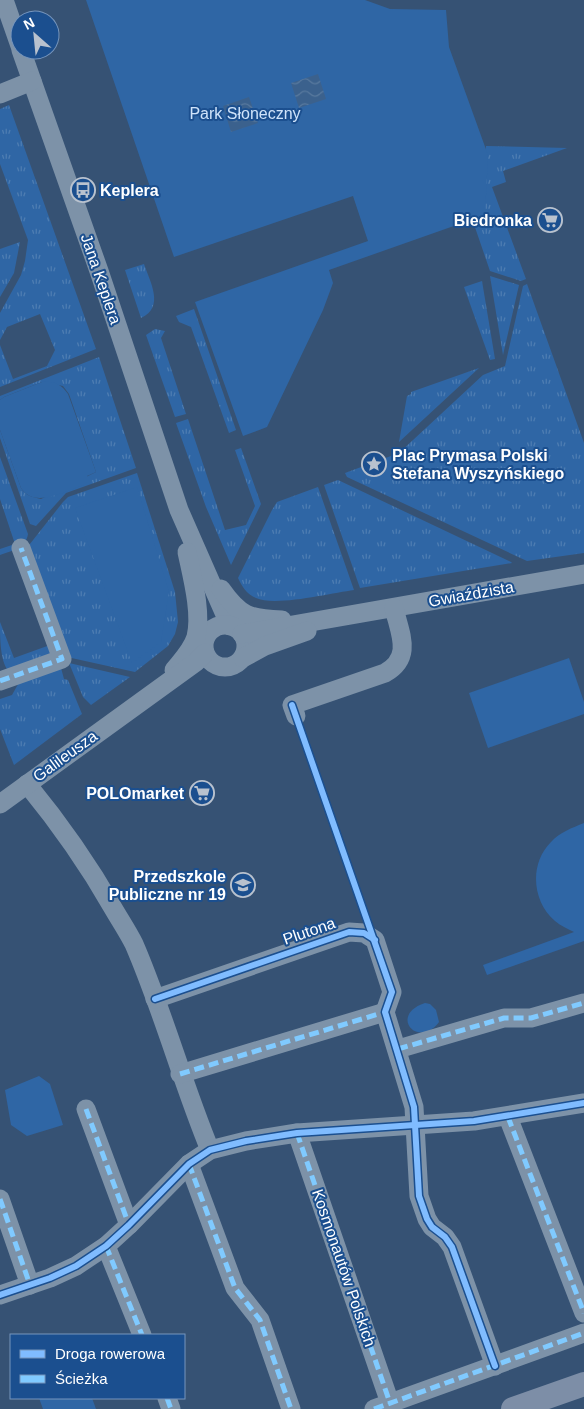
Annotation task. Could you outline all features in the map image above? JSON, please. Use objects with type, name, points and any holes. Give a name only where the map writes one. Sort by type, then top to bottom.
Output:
[{"type":"main road","points":[[513,1409],[584,1384]]},
{"type":"street","points":[[4,0],[10,17]]},
{"type":"street","name":"Jana Keplera","points":[[24,60],[99,271],[189,544],[228,630]]},
{"type":"street","points":[[0,94],[32,82]]},
{"type":"street","name":"Jana Keplera","points":[[189,544],[236,609],[254,617],[280,620],[318,620]]},
{"type":"street","name":"Jana Keplera","points":[[154,691],[187,655],[195,639],[198,625],[189,544]]},
{"type":"street","points":[[0,681],[62,659],[21,548]]},
{"type":"street","name":"Gwiaździsta","points":[[228,630],[359,615],[584,574]]},
{"type":"street","points":[[296,716],[292,705],[394,668],[401,658],[403,650],[394,608]]},
{"type":"street","name":"Gwiaździsta","points":[[243,658],[265,646],[359,615]]},
{"type":"street","points":[[228,630],[246,642],[246,650],[243,658],[236,664],[228,667],[219,666],[210,661],[205,653],[205,640],[228,630]]},
{"type":"street","name":"Galileusza","points":[[0,804],[131,710],[154,691],[196,662],[205,653]]},
{"type":"street","name":"Galileusza","points":[[131,710],[219,666]]},
{"type":"street","points":[[27,784],[71,842],[133,942],[155,999],[180,1074],[210,1150]]},
{"type":"street","name":"Plutona","points":[[155,999],[349,932],[364,933],[374,940],[392,992],[385,1012]]},
{"type":"street","points":[[398,1049],[504,1018],[531,1018],[584,1003]]},
{"type":"street","points":[[180,1074],[385,1012],[412,1095],[416,1124],[419,1196],[432,1227],[445,1237],[452,1247],[495,1366]]},
{"type":"street","points":[[0,1295],[50,1278],[76,1266],[106,1246],[129,1226],[189,1164],[210,1150],[246,1140],[416,1124],[474,1121],[584,1103]]},
{"type":"street","points":[[86,1109],[129,1226]]},
{"type":"street","points":[[508,1116],[584,1313]]},
{"type":"street","name":"Kosmonautów Polskich","points":[[297,1134],[382,1406],[584,1333]]},
{"type":"street","points":[[189,1164],[235,1288],[260,1320],[290,1409]]},
{"type":"street","points":[[0,1199],[30,1285]]},
{"type":"street","points":[[106,1246],[142,1334]]},
{"type":"green space","name":"Park Słoneczny","points":[[86,0],[365,0],[390,9],[446,10],[449,47],[488,155],[485,215],[329,270],[333,283],[323,310],[267,427],[243,436],[195,302],[368,241],[353,196],[174,257]]},
{"type":"green space","points":[[9,105],[96,349],[0,387],[0,345],[13,379],[47,366],[55,350],[40,314],[7,327],[0,340],[0,313],[21,275],[28,240],[0,164],[0,109]]},
{"type":"green space","points":[[486,146],[567,148],[503,171],[506,182],[492,187],[526,279],[521,281],[490,271],[467,204],[483,175]]},
{"type":"green space","points":[[20,242],[14,273],[0,297],[0,249]]},
{"type":"green space","points":[[144,264],[152,286],[154,301],[148,313],[141,318],[125,270]]},
{"type":"green space","points":[[490,276],[519,285],[503,355]]},
{"type":"green space","points":[[482,281],[495,359],[490,360],[464,287]]},
{"type":"green space","points":[[527,284],[584,443],[584,553],[527,561],[347,477],[345,473],[399,453],[483,375],[505,366],[523,286]]},
{"type":"green space","points":[[194,309],[236,430],[229,433],[191,327],[179,322],[176,316]]},
{"type":"green space","points":[[155,329],[165,331],[161,338],[186,414],[175,417],[146,335]]},
{"type":"green space","points":[[99,357],[136,468],[66,493],[36,526],[30,524],[0,438],[0,430],[21,488],[30,496],[41,499],[96,472],[69,394],[63,386],[42,382],[0,400],[0,396]]},
{"type":"green space","points":[[479,368],[399,442],[407,396],[411,392]]},
{"type":"green space","points":[[42,382],[57,384],[68,394],[96,472],[87,476],[87,482],[84,485],[42,498],[27,494],[21,488],[0,430],[0,400]]},
{"type":"green space","points":[[188,419],[225,530],[246,525],[255,506],[235,450],[241,448],[261,504],[231,565],[206,507],[176,423]]},
{"type":"green space","points":[[0,457],[28,534],[27,539],[21,546],[0,555],[0,549],[15,544],[0,499]]},
{"type":"green space","points":[[137,473],[175,592],[178,622],[175,634],[168,646],[135,672],[67,657],[26,549],[68,497]]},
{"type":"green space","points":[[338,480],[512,563],[360,588],[324,485]]},
{"type":"green space","points":[[137,487],[169,592],[161,642],[132,663],[75,508]]},
{"type":"green space","points":[[318,487],[354,590],[289,600],[276,601],[256,598],[245,590],[238,578],[272,510],[277,502]]},
{"type":"green space","points":[[0,622],[14,658],[50,645],[51,654],[8,670],[2,655]]},
{"type":"green space","points":[[569,658],[584,702],[584,714],[488,748],[469,693]]},
{"type":"green space","points":[[69,663],[130,677],[91,705],[83,697]]},
{"type":"green space","points":[[61,668],[64,679],[68,680],[82,714],[14,765],[0,729],[0,699],[12,695],[21,679]]},
{"type":"green space","points":[[584,823],[584,941],[487,975],[483,965],[574,932],[557,923],[547,913],[538,893],[537,871],[539,861],[551,842],[562,833]]},
{"type":"green space","points":[[425,1003],[430,1004],[436,1010],[439,1022],[431,1030],[423,1033],[410,1028],[408,1022],[409,1015],[414,1008]]},
{"type":"green space","points":[[39,1076],[50,1084],[63,1125],[27,1136],[11,1125],[5,1090]]},
{"type":"green space","points":[[39,1399],[92,1399],[96,1409],[43,1409]]},
{"type":"water","points":[[318,74],[326,99],[299,108],[291,83]]},
{"type":"water","points":[[249,97],[258,123],[231,132],[223,106]]},
{"type":"marked path","points":[[0,681],[62,659],[21,548]]},
{"type":"marked path","points":[[398,1049],[504,1018],[531,1018],[584,1003]]},
{"type":"marked path","points":[[180,1074],[385,1012]]},
{"type":"marked path","points":[[86,1109],[129,1225]]},
{"type":"marked path","points":[[508,1117],[584,1313]]},
{"type":"marked path","points":[[297,1133],[390,1403]]},
{"type":"marked path","points":[[189,1164],[235,1288],[260,1320],[291,1409]]},
{"type":"marked path","points":[[0,1199],[30,1285]]},
{"type":"marked path","points":[[106,1246],[142,1334]]},
{"type":"marked path","points":[[374,1409],[584,1333]]},
{"type":"marked path","points":[[167,1399],[171,1409]]},
{"type":"cycle path","points":[[292,705],[392,992],[385,1012],[414,1107],[419,1196],[427,1219],[432,1227],[445,1237],[452,1247],[495,1366]]},
{"type":"cycle path","points":[[155,999],[349,932],[364,933],[375,940]]},
{"type":"cycle path","points":[[0,1295],[50,1278],[76,1266],[106,1246],[189,1164],[210,1150],[246,1141],[297,1133],[474,1121],[584,1103]]},
{"type":"place","name":"Keplera","points":[[83,190]]},
{"type":"place","name":"Biedronka","points":[[550,220]]},
{"type":"place","name":"Plac Prymasa Polski Stefana Wyszyńskiego","points":[[374,464]]},
{"type":"place","name":"POLOmarket","points":[[202,793]]},
{"type":"place","name":"Przedszkole Publiczne nr 19","points":[[243,885]]}]
